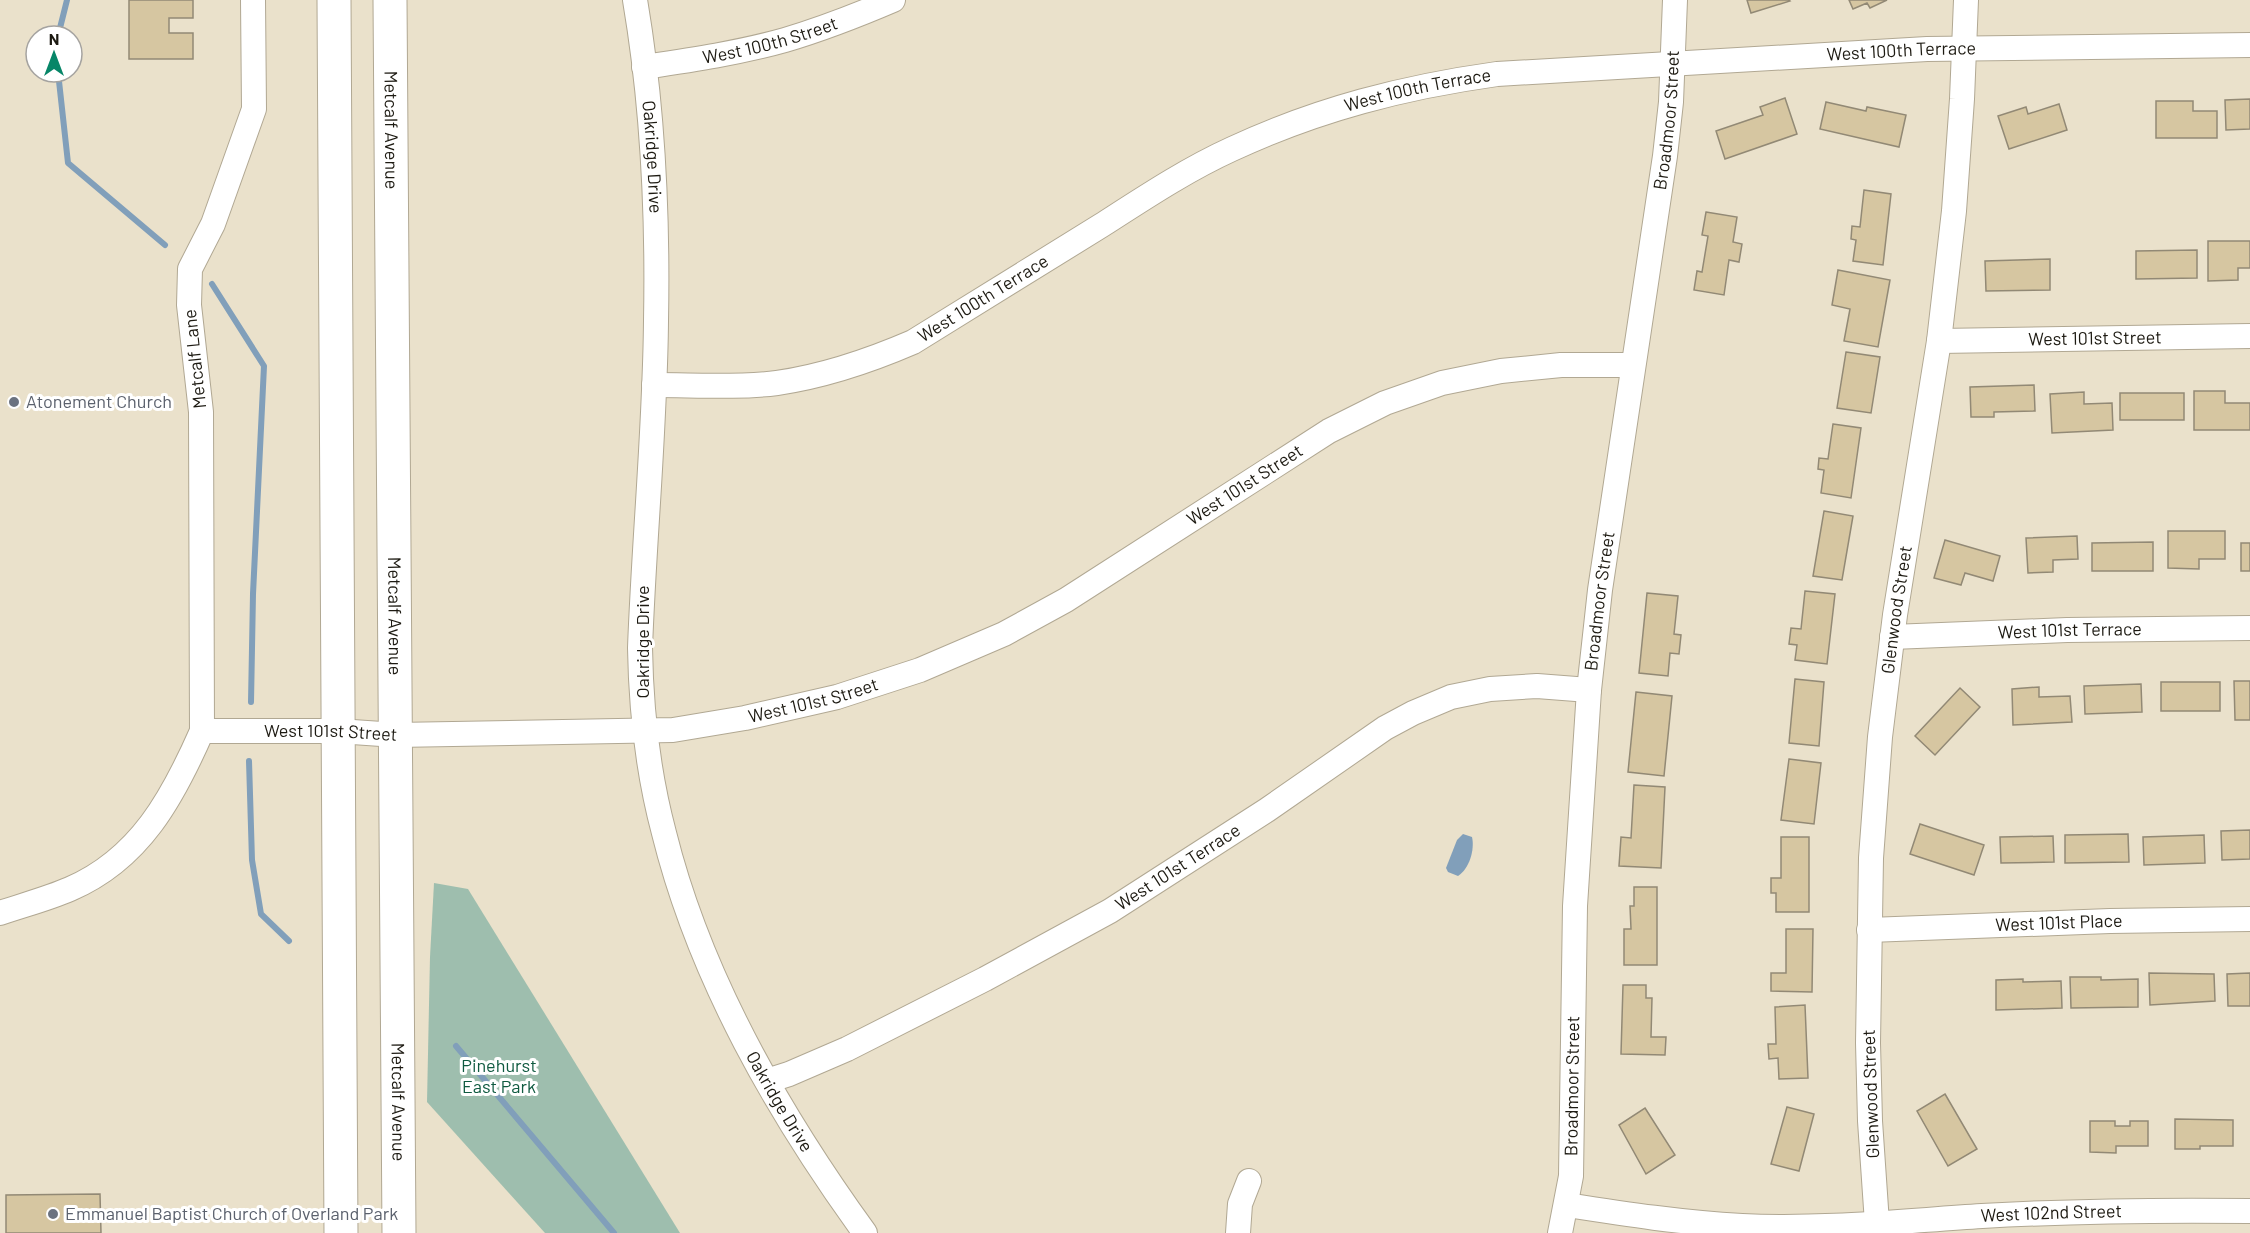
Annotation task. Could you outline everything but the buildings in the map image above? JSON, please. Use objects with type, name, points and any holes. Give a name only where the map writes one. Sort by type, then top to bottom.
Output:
[{"type":"main road","points":[[334,0],[341,1233]]},
{"type":"main road","name":"Metcalf Avenue","points":[[390,0],[399,1233]]},
{"type":"street","name":"Metcalf Lane","points":[[202,730],[201,412],[189,305],[190,269],[213,224],[254,109],[253,0]]},
{"type":"street","name":"Oakridge Drive","points":[[635,0],[653,159],[657,245],[654,385],[640,648],[651,774],[663,832],[680,891],[708,962],[740,1031],[784,1111],[865,1233]]},
{"type":"street","name":"West 100th Street","points":[[644,67],[722,54],[784,40],[857,16],[893,0]]},
{"type":"street","name":"Broadmoor Street","points":[[1560,1233],[1571,1176],[1575,906],[1589,690],[1600,590],[1665,156],[1673,64],[1675,0]]},
{"type":"street","name":"Glenwood Street","points":[[1877,1223],[1869,1076],[1869,930],[1871,858],[1879,748],[1892,638],[1939,341],[1954,211],[1965,50],[1966,0]]},
{"type":"street","name":"West 100th Terrace","points":[[654,385],[777,383],[824,374],[871,360],[912,342],[1170,182],[1230,150],[1363,99],[1442,82],[1497,74],[1927,50],[2250,45]]},
{"type":"street","name":"West 101st Street","points":[[1939,341],[2250,336]]},
{"type":"street","name":"West 101st Street","points":[[202,730],[338,731],[396,735],[673,729],[745,718],[837,697],[920,670],[1004,634],[1105,576],[1276,463],[1329,431],[1386,403],[1443,383],[1501,371],[1561,365],[1633,365]]},
{"type":"street","name":"West 101st Terrace","points":[[1892,638],[2067,630],[2250,628]]},
{"type":"street","name":"West 101st Terrace","points":[[767,1081],[847,1049],[986,980],[1110,911],[1267,810],[1385,728],[1413,713],[1451,697],[1490,689],[1537,686],[1589,690]]},
{"type":"street","points":[[0,913],[71,889],[119,858],[146,833],[166,804],[202,730]]},
{"type":"street","name":"West 101st Place","points":[[1869,930],[2110,921],[2250,920]]},
{"type":"street","points":[[1238,1233],[1240,1204],[1249,1181]]},
{"type":"street","name":"West 102nd Street","points":[[1567,1205],[1662,1220],[1744,1226],[1877,1223],[1985,1216],[2151,1210],[2250,1211]]},
{"type":"green space","name":"Pinehurst East Park","points":[[434,883],[468,889],[680,1233],[545,1233],[427,1102]]},
{"type":"water","points":[[1463,834],[1472,837],[1473,848],[1468,864],[1458,876],[1448,872],[1446,868],[1457,840]]},
{"type":"waterway","points":[[61,24],[67,0]]},
{"type":"waterway","points":[[59,84],[68,163],[165,245]]},
{"type":"waterway","points":[[212,284],[264,366],[253,594],[251,702]]},
{"type":"waterway","points":[[249,761],[252,860],[261,914],[289,941]]},
{"type":"waterway","points":[[456,1046],[614,1233]]},
{"type":"place","name":"Atonement Church","points":[[14,402]]},
{"type":"place","name":"Emmanuel Baptist Church of Overland Park","points":[[53,1214]]}]
